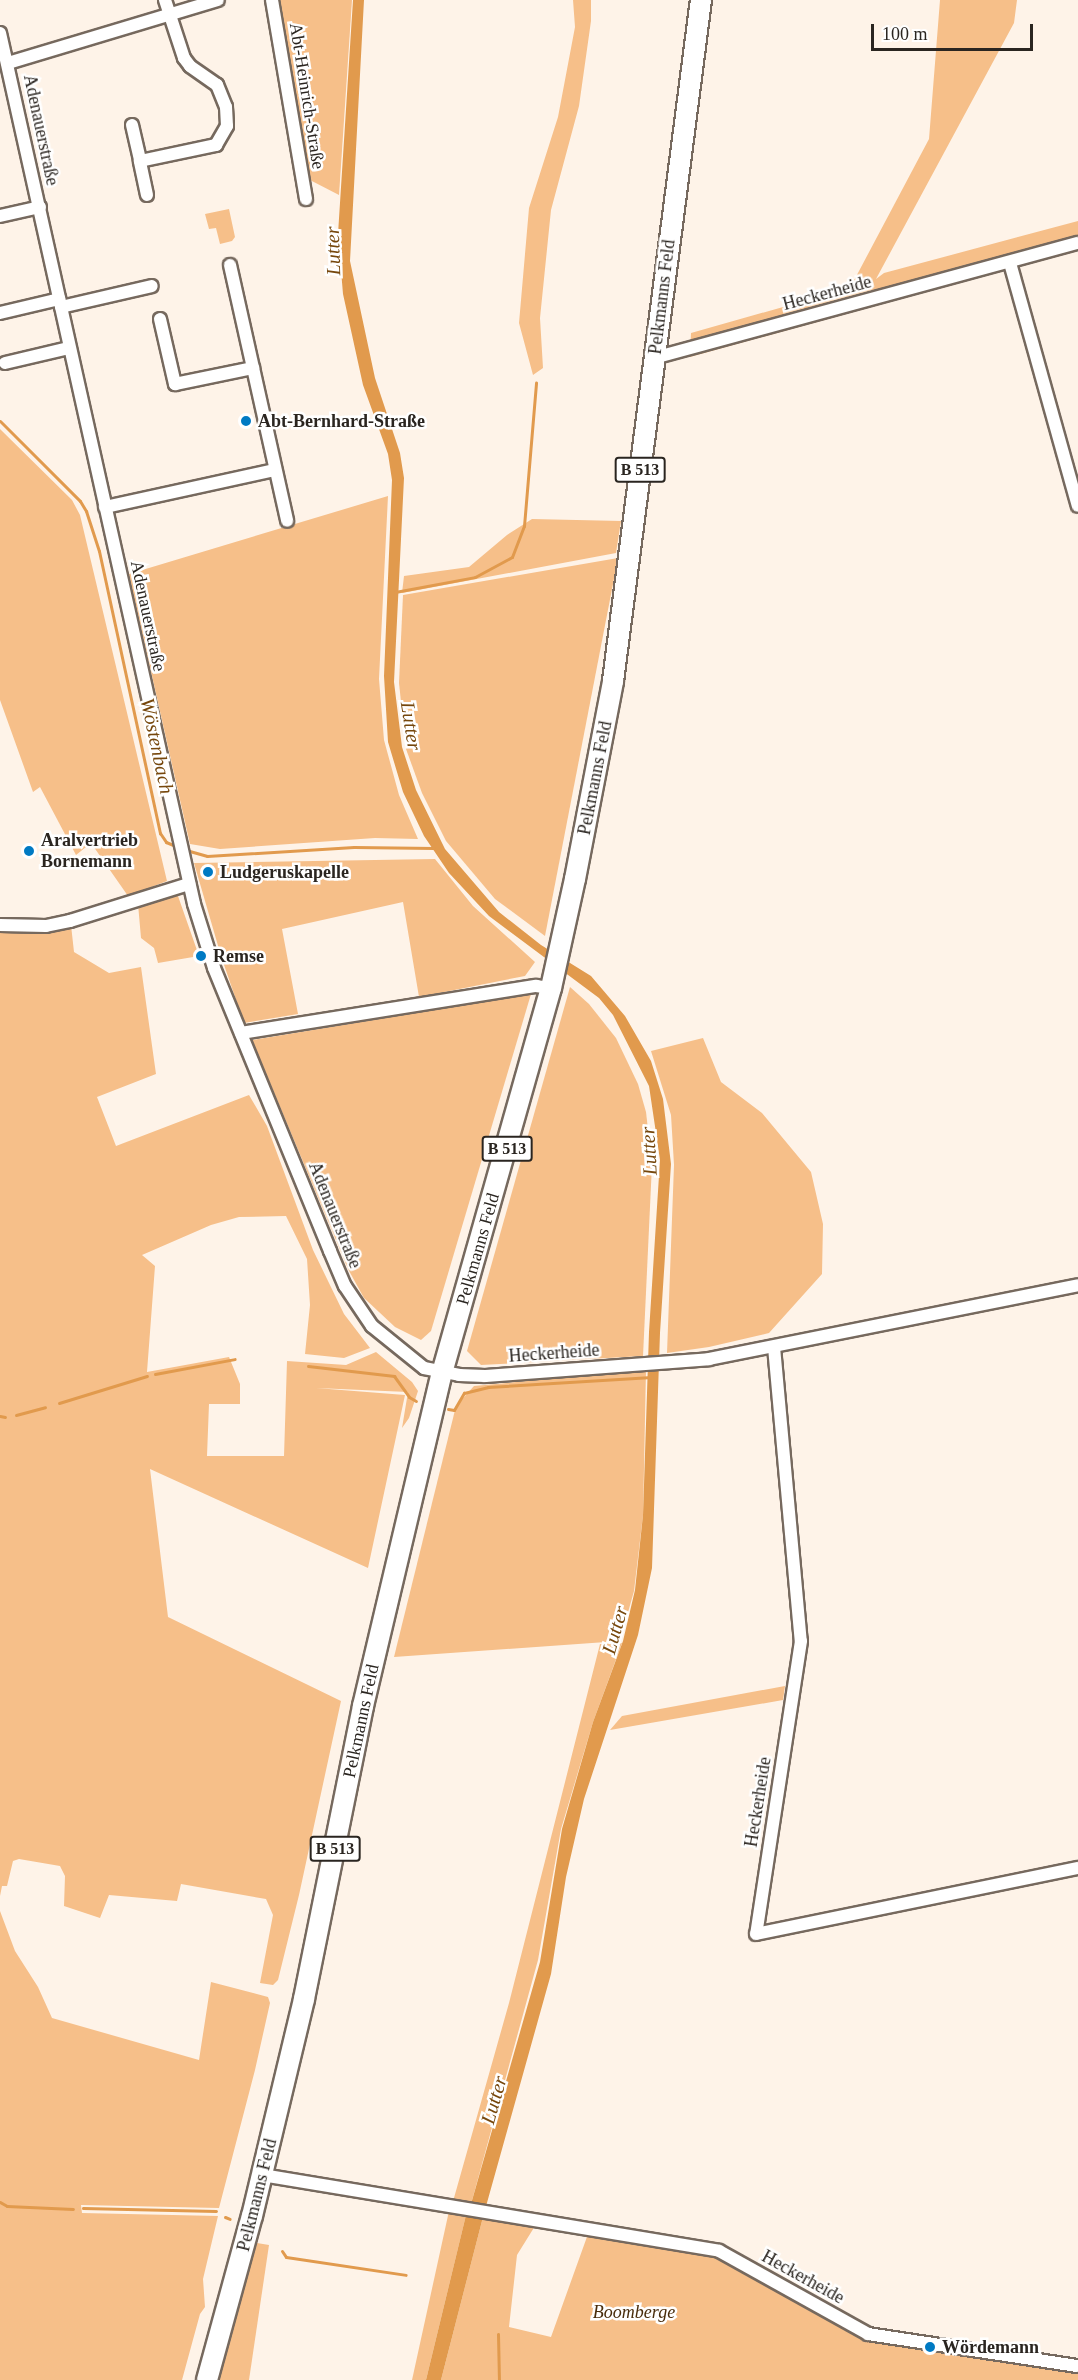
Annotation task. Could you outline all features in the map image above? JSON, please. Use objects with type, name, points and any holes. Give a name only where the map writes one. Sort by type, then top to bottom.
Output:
[{"type":"main road","name":"Pelkmanns Feld","points":[[207,2380],[262,2175],[304,1998],[389,1589],[442,1373],[552,982],[595,784],[613,681],[701,0]]},
{"type":"street","points":[[140,161],[216,145],[227,126],[226,107],[217,86],[190,66],[184,58],[165,0]]},
{"type":"street","points":[[8,63],[218,0]]},
{"type":"street","name":"Abt-Heinrich-Straße","points":[[272,0],[306,198]]},
{"type":"street","name":"Adenauerstraße","points":[[0,33],[178,838],[209,954],[345,1286],[358,1308],[385,1339],[424,1368],[442,1373]]},
{"type":"street","points":[[132,125],[147,195]]},
{"type":"street","points":[[0,216],[39,207]]},
{"type":"street","name":"Heckerheide","points":[[654,358],[1078,243]]},
{"type":"street","points":[[1010,263],[1078,506]]},
{"type":"street","points":[[230,265],[286,521]]},
{"type":"street","points":[[0,313],[152,286]]},
{"type":"street","points":[[160,319],[175,384],[253,368]]},
{"type":"street","points":[[5,363],[69,348]]},
{"type":"street","points":[[105,507],[275,470]]},
{"type":"street","points":[[0,925],[46,926],[70,921],[189,884]]},
{"type":"street","points":[[241,1033],[552,982]]},
{"type":"street","name":"Heckerheide","points":[[442,1373],[485,1376],[672,1363],[774,1347],[1078,1285]]},
{"type":"street","name":"Heckerheide","points":[[774,1347],[801,1641],[756,1934],[1078,1868]]},
{"type":"street","name":"Heckerheide","points":[[262,2175],[490,2215],[719,2251],[868,2334],[1078,2366]]},
{"type":"green space","points":[[277,0],[352,0],[339,195],[308,179]]},
{"type":"green space","points":[[573,0],[591,0],[591,21],[579,106],[551,210],[540,318],[543,368],[533,375],[519,323],[529,208],[558,117],[575,27]]},
{"type":"green space","points":[[940,0],[1017,0],[1014,23],[876,279],[884,273],[1078,221],[1078,250],[690,357],[691,333],[850,288],[929,139]]},
{"type":"green space","points":[[229,209],[235,237],[232,241],[220,244],[216,228],[209,229],[205,214]]},
{"type":"green space","points":[[0,429],[72,500],[80,515],[167,881],[128,896],[91,843],[76,855],[40,787],[33,792],[0,700]]},
{"type":"green space","points":[[388,496],[379,679],[384,740],[399,795],[418,839],[375,838],[220,849],[190,844],[129,574]]},
{"type":"green space","points":[[532,519],[621,521],[616,553],[402,593],[404,576],[469,567],[507,535]]},
{"type":"green space","points":[[618,558],[545,936],[495,899],[446,841],[422,793],[406,749],[399,683],[403,595]]},
{"type":"green space","points":[[435,859],[473,906],[535,962],[525,976],[419,997],[403,902],[282,929],[298,1014],[244,1023],[221,956],[194,863]]},
{"type":"green space","points":[[164,896],[178,896],[199,956],[158,963],[154,948],[141,938],[138,904]]},
{"type":"green space","points":[[71,925],[74,952],[109,973],[141,967],[156,1074],[97,1097],[116,1146],[249,1095],[267,1126],[313,1250],[344,1314],[370,1348],[344,1358],[305,1354],[310,1305],[307,1259],[286,1216],[239,1217],[211,1225],[142,1255],[155,1266],[147,1372],[229,1357],[240,1384],[240,1404],[209,1404],[207,1456],[284,1456],[287,1361],[346,1365],[376,1352],[412,1382],[418,1391],[409,1418],[402,1428],[408,1392],[316,1388],[405,1395],[368,1568],[150,1469],[168,1617],[341,1701],[299,1895],[278,1980],[273,1985],[260,1983],[273,1915],[266,1899],[181,1884],[177,1901],[109,1895],[100,1918],[64,1906],[65,1876],[60,1866],[19,1859],[13,1861],[7,1886],[2,1886],[0,1896],[0,931],[21,933]]},
{"type":"green space","points":[[570,987],[589,1004],[616,1038],[638,1084],[646,1112],[652,1164],[643,1356],[481,1365],[467,1351]]},
{"type":"green space","points":[[531,994],[431,1331],[421,1340],[395,1327],[364,1298],[348,1269],[252,1040]]},
{"type":"green space","points":[[703,1038],[721,1082],[762,1113],[811,1172],[823,1224],[822,1274],[769,1333],[709,1347],[667,1353],[674,1165],[671,1115],[651,1051]]},
{"type":"green space","points":[[646,1370],[643,1515],[634,1591],[620,1641],[394,1657],[456,1406],[474,1386]]},
{"type":"green space","points":[[622,1643],[593,1722],[561,1829],[538,1960],[471,2204],[452,2205],[509,2003],[600,1644]]},
{"type":"green space","points":[[785,1686],[783,1700],[610,1730],[622,1716]]},
{"type":"green space","points":[[0,1911],[15,1951],[38,1987],[52,2018],[199,2060],[211,1982],[268,1997],[270,2003],[255,2070],[219,2208],[81,2205],[82,2213],[218,2216],[203,2279],[205,2307],[200,2314],[182,2380],[0,2380]]},
{"type":"green space","points":[[449,2211],[466,2215],[426,2380],[412,2380]]},
{"type":"green space","name":"Boomberge","points":[[483,2217],[535,2226],[517,2255],[509,2327],[551,2337],[588,2234],[717,2255],[865,2337],[1078,2371],[1078,2380],[441,2380]]},
{"type":"green space","points":[[257,2243],[269,2245],[249,2380],[217,2380]]},
{"type":"shaded area","points":[[353,0],[364,0],[350,261],[375,378],[400,453],[404,478],[394,682],[402,747],[416,790],[445,849],[499,912],[541,945],[591,976],[625,1016],[651,1061],[663,1099],[671,1164],[660,1333],[652,1568],[638,1635],[584,1799],[566,1877],[551,1974],[483,2217],[441,2380],[426,2380],[466,2215],[540,1962],[562,1829],[593,1722],[623,1641],[635,1590],[643,1515],[649,1332],[660,1160],[649,1086],[613,1015],[599,998],[489,916],[449,873],[424,836],[403,792],[388,742],[384,676],[392,480],[388,454],[363,385],[343,294],[338,234]]},
{"type":"waterway","points":[[395,592],[475,577],[512,557],[524,526],[536,382]]},
{"type":"waterway","name":"Wöstenbach","points":[[0,421],[80,501],[86,511],[99,551],[160,833],[166,842],[178,847]]},
{"type":"waterway","name":"Wöstenbach","points":[[186,850],[207,856],[354,847],[434,848]]},
{"type":"waterway","points":[[155,1374],[235,1359]]},
{"type":"waterway","points":[[308,1366],[394,1376],[409,1397],[416,1401]]},
{"type":"waterway","points":[[59,1403],[147,1376]]},
{"type":"waterway","points":[[448,1409],[454,1410],[464,1393],[488,1387],[652,1377]]},
{"type":"waterway","points":[[16,1415],[45,1407]]},
{"type":"waterway","points":[[0,1416],[5,1417]]},
{"type":"waterway","points":[[0,2202],[7,2206],[73,2209]]},
{"type":"waterway","points":[[83,2208],[216,2211]]},
{"type":"waterway","points":[[225,2217],[230,2219]]},
{"type":"waterway","points":[[282,2251],[286,2257],[406,2275]]},
{"type":"waterway","points":[[498,2334],[499,2380]]},
{"type":"place","name":"Abt-Bernhard-Straße","points":[[246,421]]},
{"type":"place","name":"Aralvertrieb Bornemann","points":[[29,851]]},
{"type":"place","name":"Ludgeruskapelle","points":[[208,872]]},
{"type":"place","name":"Remse","points":[[201,956]]},
{"type":"place","name":"Wördemann","points":[[930,2347]]},
{"type":"water label","name":"Lutter","points":[[333,251]]},
{"type":"water label","name":"Lutter","points":[[411,726]]},
{"type":"water label","name":"Lutter","points":[[649,1151]]},
{"type":"water label","name":"Lutter","points":[[615,1630]]},
{"type":"water label","name":"Lutter","points":[[494,2100]]}]
